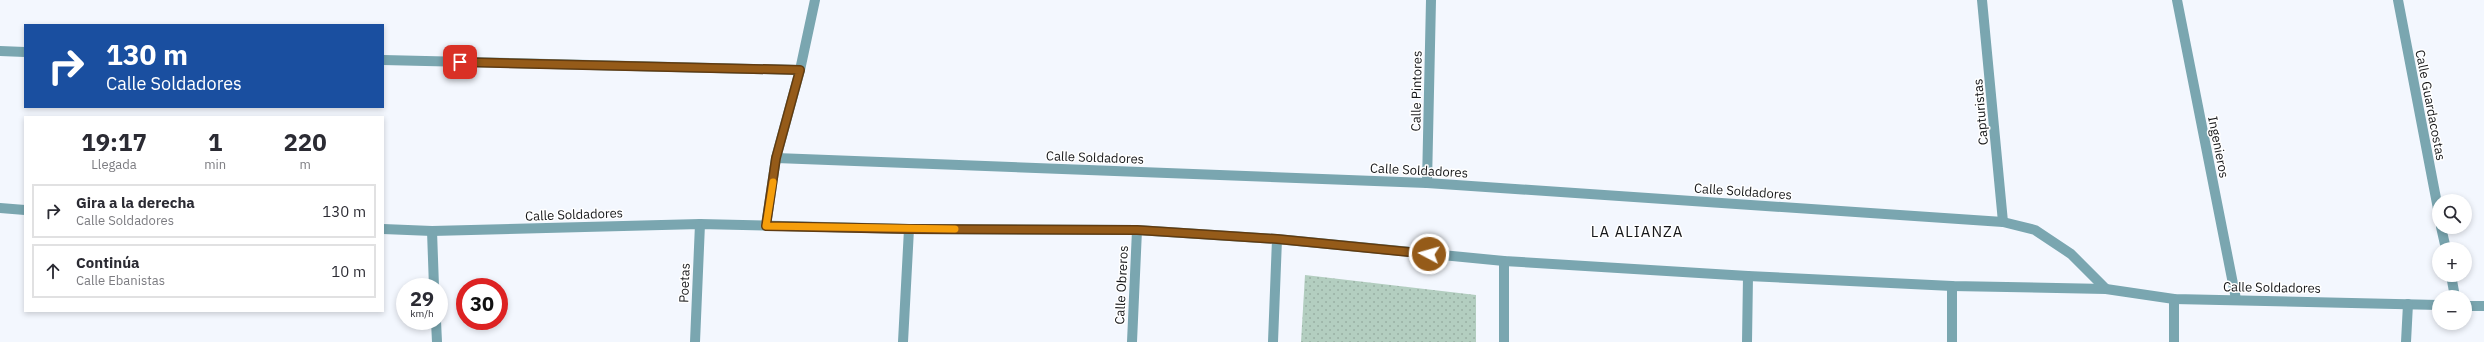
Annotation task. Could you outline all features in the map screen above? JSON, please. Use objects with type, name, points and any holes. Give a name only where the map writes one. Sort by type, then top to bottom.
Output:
[{"type":"street","points":[[766,226],[776,158],[800,70],[815,0]]},
{"type":"street","name":"Calle Pintores","points":[[1427,183],[1432,0]]},
{"type":"street","name":"Capturistas","points":[[1982,0],[2003,222]]},
{"type":"street","name":"Ingenieros","points":[[2177,0],[2236,299]]},
{"type":"street","name":"Calle Guardacostas","points":[[2398,0],[2435,194]]},
{"type":"street","points":[[0,51],[24,52]]},
{"type":"street","points":[[384,60],[800,70]]},
{"type":"street","name":"Calle Soldadores","points":[[776,158],[1427,183],[2003,222],[2035,230],[2071,254],[2106,289]]},
{"type":"street","points":[[0,208],[24,210]]},
{"type":"street","name":"Calle Soldadores","points":[[384,229],[432,231],[700,224],[909,229],[1137,230],[1277,239],[1504,261],[1748,276],[1952,286],[2106,289],[2174,299],[2236,299],[2432,305]]},
{"type":"street","name":"Poetas","points":[[695,342],[700,224]]},
{"type":"street","points":[[903,342],[909,229]]},
{"type":"street","name":"Calle Obreros","points":[[1132,342],[1137,230]]},
{"type":"street","points":[[432,231],[434,278]]},
{"type":"street","points":[[1273,342],[1277,239]]},
{"type":"street","points":[[1504,261],[1504,342]]},
{"type":"street","points":[[1747,342],[1748,276]]},
{"type":"street","points":[[1952,286],[1952,342]]},
{"type":"street","points":[[2174,299],[2174,342]]},
{"type":"street","points":[[2406,342],[2408,304]]},
{"type":"street","points":[[2472,306],[2484,306]]},
{"type":"street","points":[[436,330],[437,342]]},
{"type":"green space","points":[[1305,275],[1476,295],[1476,342],[1301,342]]},
{"type":"slow traffic","points":[[773,182],[766,226],[955,229]]},
{"type":"district","name":"LA ALIANZA","points":[[1637,232]]},
{"type":"route","points":[[460,62],[800,70],[776,158],[766,226],[909,229],[1137,230],[1277,239],[1429,254]]}]
